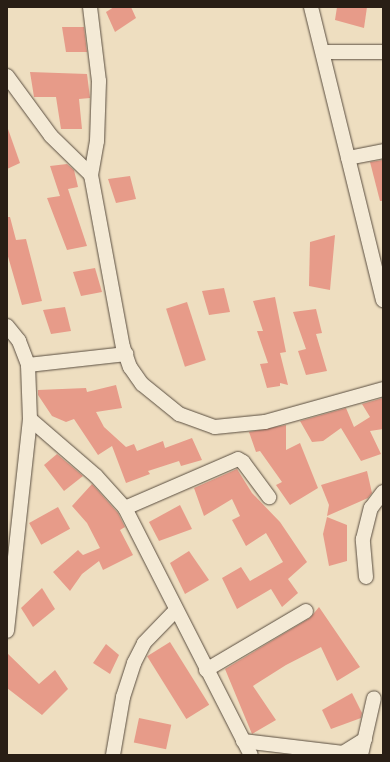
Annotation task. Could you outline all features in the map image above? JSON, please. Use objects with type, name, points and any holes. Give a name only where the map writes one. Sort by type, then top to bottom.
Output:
[{"type":"street","points":[[90,7],[99,81],[97,141],[91,175],[126,354],[142,384],[178,414],[215,427],[265,422],[383,389]]},
{"type":"street","points":[[311,7],[324,52],[383,300]]},
{"type":"street","points":[[324,52],[383,52]]},
{"type":"street","points":[[7,76],[51,136],[91,175]]},
{"type":"street","points":[[348,158],[383,151]]},
{"type":"street","points":[[7,326],[19,341],[28,365],[30,419],[7,631]]},
{"type":"street","points":[[28,365],[126,354]]},
{"type":"street","points":[[30,419],[96,476],[125,508],[175,610],[251,755]]},
{"type":"street","points":[[125,508],[238,460],[243,462],[269,497]]},
{"type":"street","points":[[366,577],[363,539],[370,508],[383,492]]},
{"type":"street","points":[[113,755],[123,697],[134,663],[144,643],[175,610]]},
{"type":"street","points":[[206,670],[306,611]]},
{"type":"street","points":[[361,755],[374,698]]},
{"type":"street","points":[[243,741],[342,753],[365,739]]},
{"type":"building","points":[[114,7],[131,7],[136,18],[115,32],[106,12]]},
{"type":"building","points":[[337,7],[367,7],[364,28],[335,20]]},
{"type":"building","points":[[62,27],[84,27],[87,52],[66,52]]},
{"type":"building","points":[[30,72],[87,74],[90,98],[79,99],[82,129],[61,129],[56,97],[34,97]]},
{"type":"building","points":[[8,129],[20,163],[7,169],[7,130]]},
{"type":"building","points":[[383,160],[383,201],[380,201],[370,162]]},
{"type":"building","points":[[67,164],[74,170],[78,187],[68,189],[87,246],[67,250],[47,198],[60,196],[50,166]]},
{"type":"building","points":[[130,176],[136,199],[116,203],[108,179]]},
{"type":"building","points":[[7,217],[10,217],[16,240],[26,239],[42,301],[22,305],[7,253]]},
{"type":"building","points":[[335,235],[330,290],[309,286],[310,242]]},
{"type":"building","points":[[95,268],[102,292],[81,296],[73,272]]},
{"type":"building","points":[[224,288],[230,312],[209,315],[202,291]]},
{"type":"building","points":[[275,297],[286,352],[280,353],[288,385],[280,383],[280,386],[267,388],[260,364],[268,363],[257,331],[263,331],[253,301]]},
{"type":"building","points":[[187,302],[206,360],[185,367],[166,309]]},
{"type":"building","points":[[65,307],[71,331],[51,334],[43,310]]},
{"type":"building","points":[[316,309],[322,333],[316,334],[327,371],[306,375],[298,351],[306,349],[293,312]]},
{"type":"building","points":[[116,385],[122,408],[96,412],[104,427],[126,447],[134,444],[137,451],[163,441],[165,448],[192,438],[202,460],[181,466],[179,461],[148,471],[150,474],[126,483],[112,446],[98,455],[74,419],[66,422],[52,416],[38,395],[38,390],[86,388],[87,392]]},
{"type":"building","points":[[383,398],[383,429],[370,431],[381,454],[361,461],[341,428],[323,441],[312,442],[300,421],[346,408],[354,427],[370,417],[362,404]]},
{"type":"building","points":[[286,425],[286,450],[300,443],[318,488],[290,505],[276,485],[282,482],[260,451],[256,452],[249,432]]},
{"type":"building","points":[[57,454],[83,476],[64,491],[44,465]]},
{"type":"building","points":[[237,469],[252,493],[280,522],[307,562],[288,579],[298,593],[282,607],[271,589],[237,609],[222,578],[241,567],[250,581],[283,562],[266,533],[246,546],[232,520],[240,516],[232,499],[204,516],[194,488]]},
{"type":"building","points":[[367,471],[372,493],[368,498],[327,516],[329,505],[321,485]]},
{"type":"building","points":[[92,484],[118,513],[125,527],[120,530],[133,555],[103,570],[99,561],[82,574],[70,591],[53,572],[78,550],[83,555],[100,548],[87,523],[72,506]]},
{"type":"building","points":[[180,505],[192,529],[159,541],[149,522]]},
{"type":"building","points":[[58,507],[70,529],[41,545],[29,523]]},
{"type":"building","points":[[327,517],[347,525],[347,561],[329,566],[323,534]]},
{"type":"building","points":[[189,551],[209,580],[185,594],[170,563]]},
{"type":"building","points":[[42,588],[55,609],[33,627],[21,608]]},
{"type":"building","points":[[319,607],[360,667],[337,681],[321,647],[286,665],[253,686],[276,720],[252,734],[225,669],[310,618]]},
{"type":"building","points":[[170,642],[209,705],[186,719],[147,656]]},
{"type":"building","points":[[106,644],[119,655],[110,674],[93,663]]},
{"type":"building","points":[[7,653],[39,684],[55,670],[68,689],[42,715],[7,688]]},
{"type":"building","points":[[352,693],[362,713],[361,718],[331,729],[322,710]]},
{"type":"building","points":[[139,718],[171,725],[166,749],[134,742]]}]
